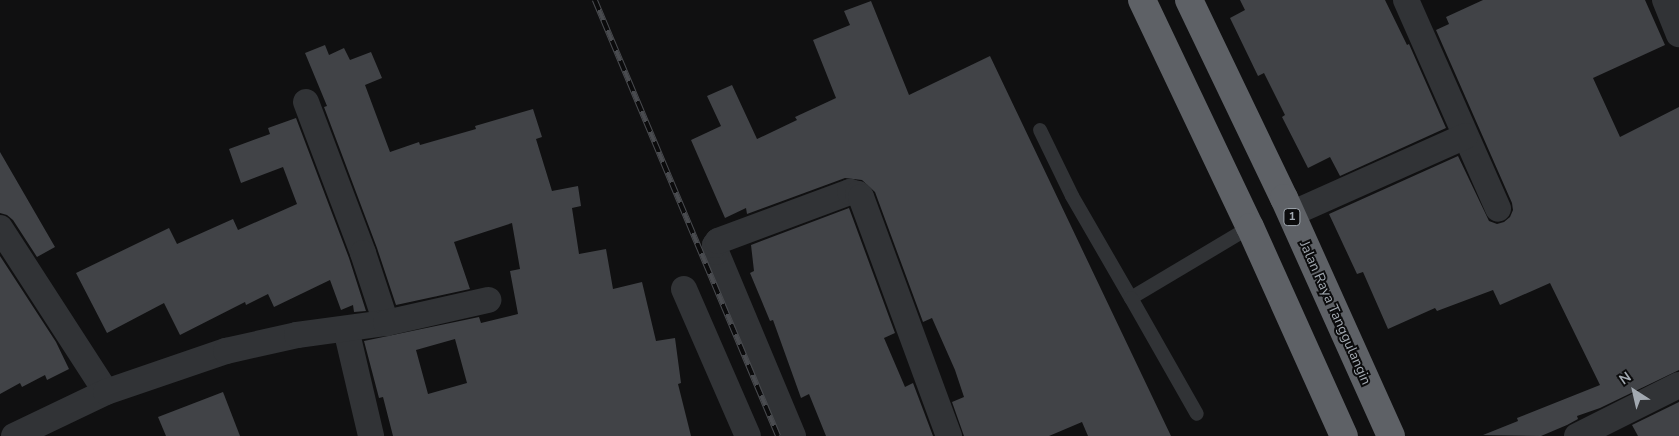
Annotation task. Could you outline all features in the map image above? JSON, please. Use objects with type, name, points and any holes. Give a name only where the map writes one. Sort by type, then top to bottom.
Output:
[{"type":"highway","points":[[1142,0],[1250,227],[1344,436]]},
{"type":"highway","name":"Jalan Raya Tanggulangin","points":[[1189,0],[1291,214],[1391,436]]},
{"type":"street","points":[[1406,0],[1464,136],[1498,209]]},
{"type":"street","points":[[1665,0],[1679,34]]},
{"type":"street","points":[[306,102],[363,253],[386,324]]},
{"type":"street","points":[[1291,214],[1464,136]]},
{"type":"street","points":[[793,436],[716,252],[715,245],[718,241],[850,192],[858,194],[861,198],[949,436]]},
{"type":"street","points":[[0,228],[106,392]]},
{"type":"street","points":[[684,289],[748,436]]},
{"type":"street","points":[[14,436],[106,392],[226,351],[297,335],[386,324],[488,300]]},
{"type":"street","points":[[346,329],[371,436]]},
{"type":"street","points":[[1577,436],[1679,385]]},
{"type":"lane","points":[[1040,130],[1072,196],[1197,414]]},
{"type":"lane","points":[[1131,298],[1250,227]]},
{"type":"building","points":[[1240,0],[1385,0],[1407,45],[1409,44],[1446,128],[1340,176],[1330,157],[1308,168],[1282,117],[1285,115],[1264,73],[1258,76],[1230,18],[1245,10]]},
{"type":"building","points":[[1483,0],[1645,0],[1665,45],[1593,78],[1620,137],[1679,107],[1679,370],[1600,408],[1577,416],[1578,419],[1541,436],[1483,435],[1518,421],[1517,418],[1600,385],[1550,283],[1500,305],[1493,290],[1437,311],[1435,308],[1388,329],[1363,272],[1357,274],[1329,214],[1458,156],[1489,221],[1497,224],[1504,222],[1510,217],[1513,210],[1512,203],[1436,30],[1449,24],[1446,17]]},
{"type":"building","points":[[871,1],[909,95],[990,56],[1171,436],[1088,436],[1082,422],[1049,436],[964,436],[952,402],[964,397],[955,370],[932,318],[923,322],[875,192],[862,180],[845,178],[747,214],[746,208],[725,218],[691,140],[721,126],[707,96],[732,85],[757,139],[797,120],[795,117],[836,98],[813,40],[850,25],[844,11]]},
{"type":"building","points":[[325,45],[329,55],[344,48],[350,60],[371,52],[382,78],[365,85],[390,152],[419,142],[420,145],[476,129],[475,126],[533,109],[542,137],[536,139],[552,191],[578,186],[581,206],[572,208],[579,254],[606,249],[613,289],[642,282],[656,341],[675,338],[681,383],[678,384],[691,436],[393,436],[383,397],[379,398],[364,341],[479,317],[481,323],[518,314],[510,271],[520,269],[512,223],[454,242],[470,289],[396,305],[377,248],[324,107],[327,106],[305,53]],"holes":[[[455,339],[467,383],[428,394],[416,350]]]},
{"type":"building","points":[[296,118],[349,258],[366,311],[354,312],[353,305],[341,310],[330,280],[274,307],[268,294],[246,305],[245,302],[180,335],[164,303],[107,333],[76,273],[169,228],[177,244],[233,219],[238,230],[297,204],[283,167],[241,183],[229,149],[270,134],[268,128]]},
{"type":"building","points":[[0,152],[55,247],[37,257],[13,220],[7,215],[0,213]]},
{"type":"building","points":[[849,208],[895,333],[884,338],[905,387],[913,383],[933,436],[826,436],[809,394],[801,398],[773,320],[770,321],[750,273],[754,271],[751,245]]},
{"type":"building","points":[[0,256],[56,342],[69,369],[47,380],[45,375],[22,387],[20,383],[0,394]]},
{"type":"building","points":[[223,392],[240,436],[166,436],[158,417]]},
{"type":"building","points":[[1679,402],[1679,436],[1638,436],[1632,425]]},
{"type":"railway","points":[[595,0],[778,436]]}]
